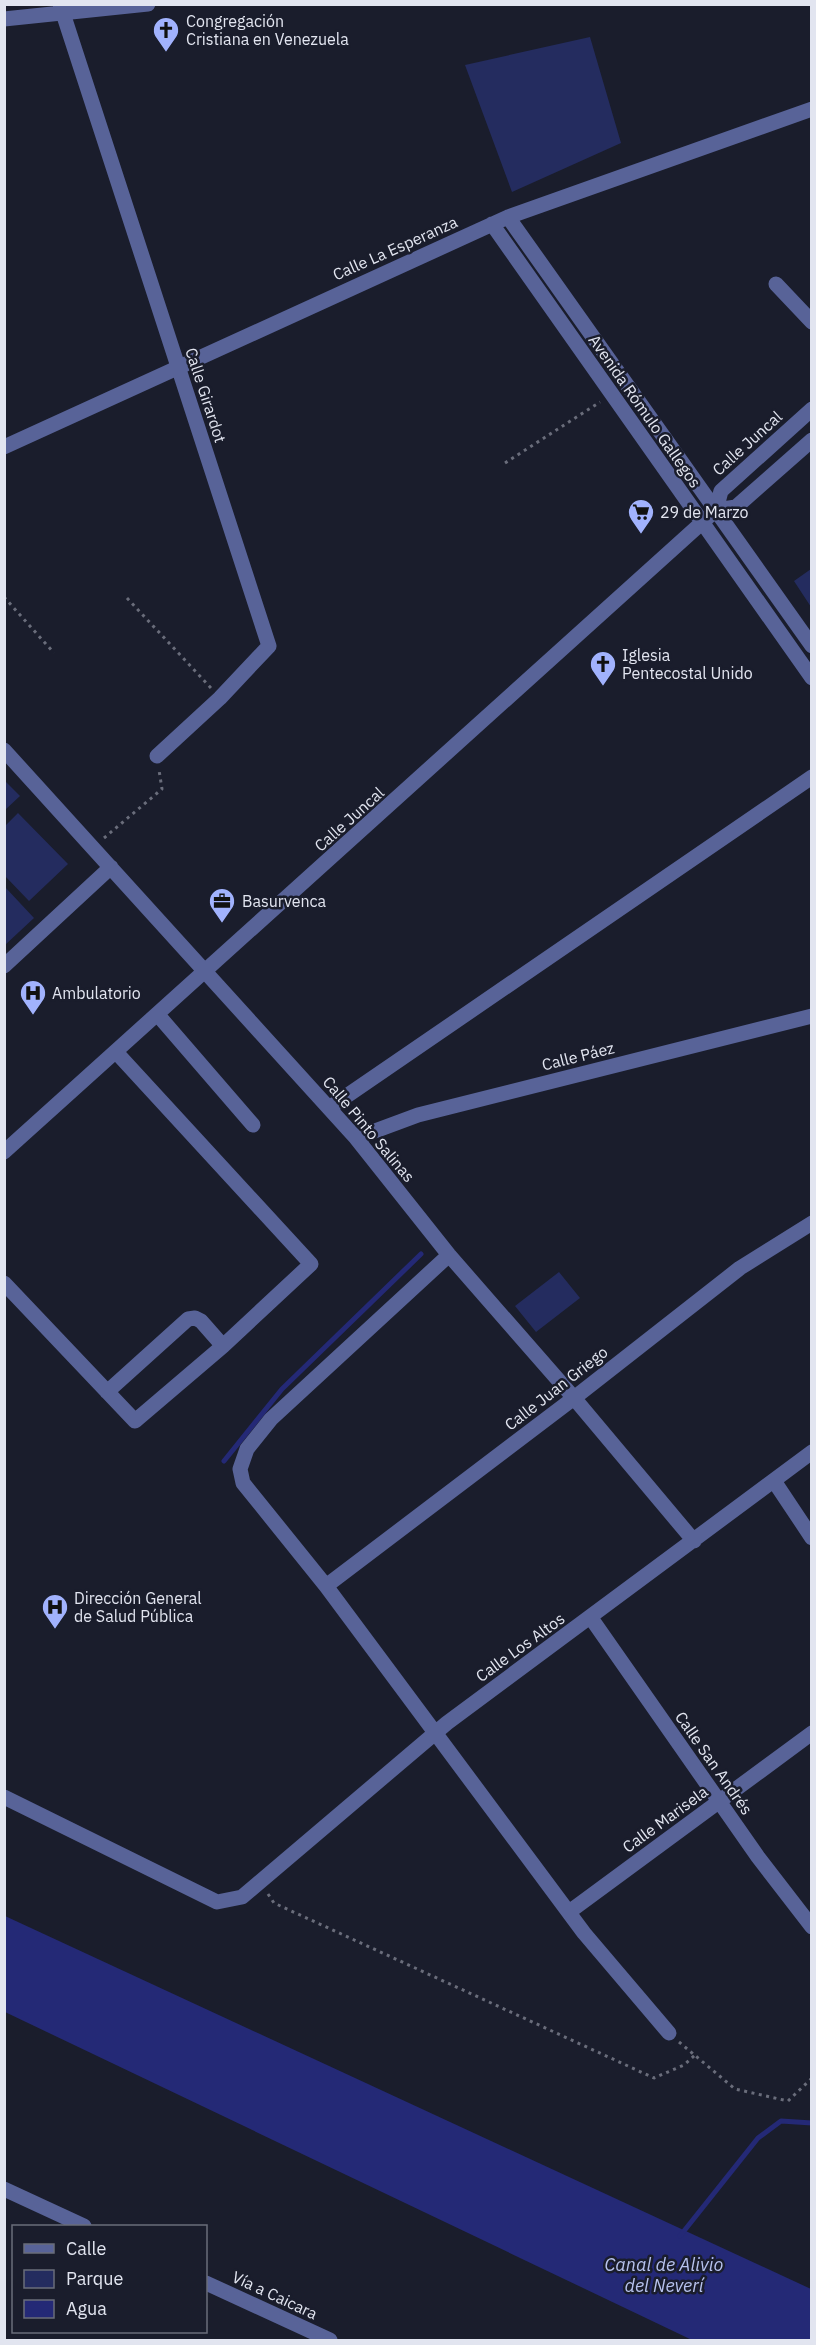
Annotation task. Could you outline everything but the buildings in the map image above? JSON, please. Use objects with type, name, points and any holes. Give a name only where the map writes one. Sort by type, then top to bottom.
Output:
[{"type":"street","points":[[4,19],[62,9],[148,4]]},
{"type":"street","name":"Calle Girardot","points":[[62,9],[269,646],[220,698],[157,756]]},
{"type":"street","name":"Calle La Esperanza","points":[[4,447],[508,217],[812,109]]},
{"type":"street","name":"Avenida Rómulo Gallegos","points":[[508,217],[812,646]]},
{"type":"street","name":"Avenida Rómulo Gallegos","points":[[492,224],[812,678]]},
{"type":"street","points":[[776,284],[812,322]]},
{"type":"street","name":"Calle Juncal","points":[[4,1152],[702,523],[716,510],[721,491],[812,409]]},
{"type":"street","name":"Calle Juncal","points":[[716,510],[736,507],[812,440]]},
{"type":"street","name":"Calle Pinto Salinas","points":[[4,750],[356,1138],[449,1255],[574,1398],[694,1541]]},
{"type":"street","points":[[329,1108],[812,777]]},
{"type":"street","points":[[4,966],[111,867]]},
{"type":"street","points":[[158,1015],[253,1125]]},
{"type":"street","name":"Calle Páez","points":[[356,1138],[418,1115],[812,1016]]},
{"type":"street","points":[[4,1283],[135,1421],[223,1346],[311,1264],[116,1052]]},
{"type":"street","name":"Calle Juan Griego","points":[[326,1586],[574,1398],[740,1268],[812,1223]]},
{"type":"street","points":[[449,1255],[271,1419],[247,1449],[240,1468],[243,1483],[326,1586],[569,1912],[669,2033]]},
{"type":"street","points":[[107,1392],[188,1319],[195,1318],[201,1321],[223,1346]]},
{"type":"street","name":"Calle Los Altos","points":[[4,1797],[217,1902],[242,1897],[435,1734],[812,1452]]},
{"type":"street","points":[[774,1481],[812,1538]]},
{"type":"street","name":"Calle San Andrés","points":[[591,1617],[758,1857],[812,1927]]},
{"type":"street","name":"Calle Marisela","points":[[569,1912],[812,1733]]},
{"type":"street","points":[[4,2189],[82,2225]]},
{"type":"street","name":"Vía a Caicara","points":[[207,2283],[330,2340]]},
{"type":"path","points":[[505,463],[612,395]]},
{"type":"path","points":[[4,597],[54,653]]},
{"type":"path","points":[[127,598],[220,698]]},
{"type":"path","points":[[93,847],[162,789],[157,756]]},
{"type":"path","points":[[261,1882],[274,1903],[654,2078],[684,2065],[695,2055]]},
{"type":"path","points":[[669,2033],[735,2089],[788,2101],[812,2078]]},
{"type":"green space","points":[[590,37],[621,143],[512,192],[465,65]]},
{"type":"green space","points":[[811,569],[811,607],[794,581]]},
{"type":"green space","points":[[4,780],[20,796],[5,810],[4,810]]},
{"type":"green space","points":[[18,813],[68,864],[29,901],[5,876],[5,826]]},
{"type":"green space","points":[[5,887],[34,918],[4,945]]},
{"type":"green space","points":[[559,1272],[580,1298],[536,1332],[515,1306]]},
{"type":"water","name":"Canal de Alivio del Neverí","points":[[5,1916],[811,2289],[811,2340],[692,2340],[5,2012]]},
{"type":"waterway","points":[[224,1461],[282,1389],[421,1254]]},
{"type":"waterway","points":[[680,2236],[758,2138],[781,2121],[812,2123]]},
{"type":"place","name":"Congregación Cristiana en Venezuela","points":[[166,53]]},
{"type":"place","name":"29 de Marzo","points":[[641,535]]},
{"type":"place","name":"Iglesia Pentecostal Unido","points":[[603,687]]},
{"type":"place","name":"Basurvenca","points":[[222,924]]},
{"type":"place","name":"Ambulatorio","points":[[33,1016]]},
{"type":"place","name":"Dirección General de Salud Pública","points":[[55,1630]]}]
